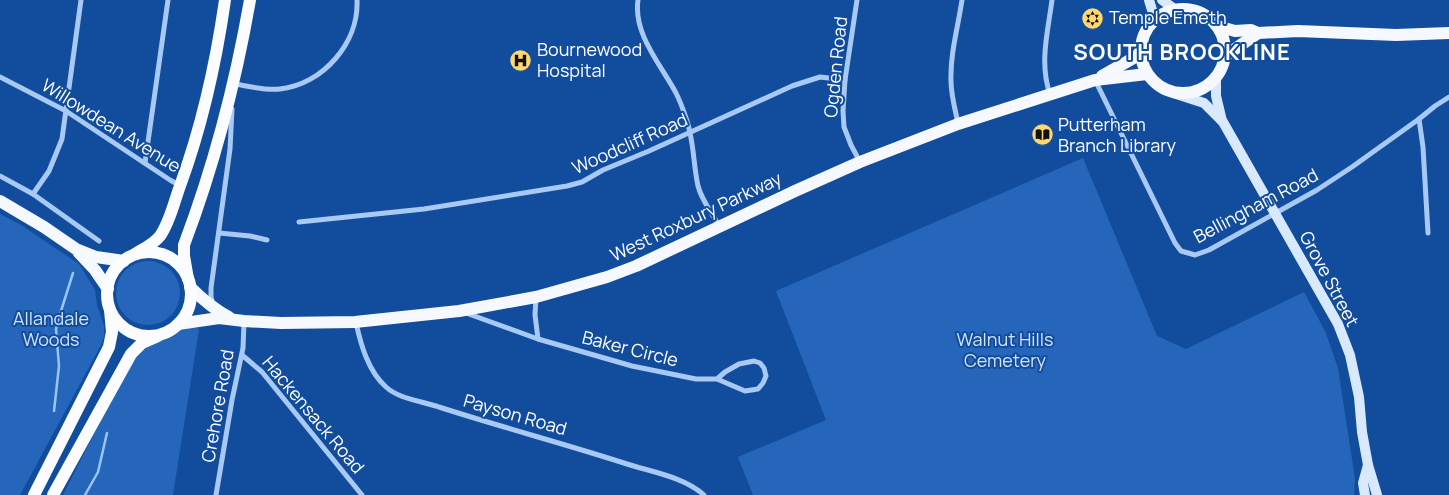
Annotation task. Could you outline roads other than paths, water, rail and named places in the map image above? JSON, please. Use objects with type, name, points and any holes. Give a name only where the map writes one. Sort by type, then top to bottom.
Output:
[{"type":"highway","points":[[34,495],[109,347],[112,332],[108,290],[112,274],[124,261],[154,242],[161,235],[180,186],[203,112],[216,55],[225,0]]},
{"type":"highway","points":[[53,495],[132,354],[142,344],[178,324],[188,309],[190,296],[184,245],[215,158],[234,84],[250,0]]},
{"type":"highway","points":[[135,254],[153,252],[167,256],[181,267],[189,283]]},
{"type":"highway","points":[[110,308],[117,320],[132,332],[146,335],[164,332]]},
{"type":"main road","points":[[1149,0],[1155,20]]},
{"type":"main road","points":[[1162,0],[1176,10]]},
{"type":"main road","points":[[1188,9],[1199,12],[1209,18],[1217,26],[1224,40],[1224,64],[1216,78],[1207,87],[1185,94],[1173,93],[1154,83],[1147,74],[1141,59],[1145,34],[1155,20],[1176,10],[1188,9]]},
{"type":"main road","points":[[1217,26],[1235,31],[1251,30],[1258,33],[1298,31],[1396,34],[1449,33]]},
{"type":"main road","points":[[1225,56],[1258,33]]},
{"type":"main road","name":"West Roxbury Parkway","points":[[1095,80],[1137,56],[1141,50]]},
{"type":"main road","name":"West Roxbury Parkway","points":[[178,324],[210,318],[281,323],[356,322],[459,311],[536,297],[598,280],[636,266],[860,162],[958,124],[1095,80],[1147,74]]},
{"type":"main road","name":"Grove Street","points":[[1216,78],[1216,96],[1222,122]]},
{"type":"main road","name":"Grove Street","points":[[1173,93],[1204,103],[1222,122],[1338,324],[1350,356],[1359,397],[1362,432],[1368,465],[1377,495]]},
{"type":"main road","points":[[0,201],[44,227],[76,249],[96,257],[124,261]]},
{"type":"main road","points":[[76,249],[95,270],[108,290]]},
{"type":"main road","name":"West Roxbury Parkway","points":[[189,283],[204,302],[218,312],[240,321]]},
{"type":"main road","name":"Grove Street","points":[[1365,495],[1363,483],[1368,465]]},
{"type":"street","points":[[33,194],[49,171],[58,151],[66,111],[81,0]]},
{"type":"street","points":[[145,163],[168,0]]},
{"type":"street","points":[[218,312],[210,296],[230,149],[234,84],[279,89],[307,81],[323,72],[341,52],[355,24],[357,0]]},
{"type":"street","points":[[638,0],[637,8],[641,32],[677,94],[690,132],[694,167],[699,188],[720,227]]},
{"type":"street","name":"Ogden Road","points":[[857,0],[845,80],[843,111],[844,127],[860,162]]},
{"type":"street","points":[[958,124],[950,82],[962,0]]},
{"type":"street","points":[[1050,94],[1044,61],[1052,0]]},
{"type":"street","name":"Willowdean Avenue","points":[[0,77],[66,111],[180,186]]},
{"type":"street","name":"Woodcliff Road","points":[[299,222],[424,209],[567,186],[582,182],[603,170],[792,86],[820,77],[845,80]]},
{"type":"street","name":"Bellingham Road","points":[[1095,80],[1175,243],[1181,251],[1195,255],[1209,250],[1317,190],[1449,97]]},
{"type":"street","points":[[1419,119],[1423,147],[1428,233]]},
{"type":"street","points":[[0,176],[33,194],[99,242]]},
{"type":"street","points":[[220,233],[267,240]]},
{"type":"street","points":[[536,297],[535,315],[538,339]]},
{"type":"street","name":"Baker Circle","points":[[459,311],[538,339],[632,366],[696,379],[717,379],[745,391],[758,389],[766,376],[764,368],[754,361],[739,364],[717,379]]},
{"type":"street","name":"Crehore Road","points":[[216,495],[242,354],[240,321]]},
{"type":"street","name":"Payson Road","points":[[356,322],[365,354],[375,375],[390,391],[485,422],[575,447],[653,472],[692,486],[704,495]]},
{"type":"street","name":"Hackensack Road","points":[[242,354],[262,372],[362,495]]},
{"type":"waterway","points":[[54,411],[59,366],[56,329],[73,273]]},
{"type":"waterway","points":[[85,495],[98,472],[107,433]]},
{"type":"place","name":"Temple Emeth","points":[[1093,18]]},
{"type":"place","name":"Bournewood Hospital","points":[[521,60]]},
{"type":"place","name":"Putterham Branch Library","points":[[1042,135]]},
{"type":"district","name":"SOUTH BROOKLINE","points":[[1182,52]]},
{"type":"park label","name":"Allandale Woods","points":[[51,329]]},
{"type":"park label","name":"Walnut Hills Cemetery","points":[[1005,350]]}]
